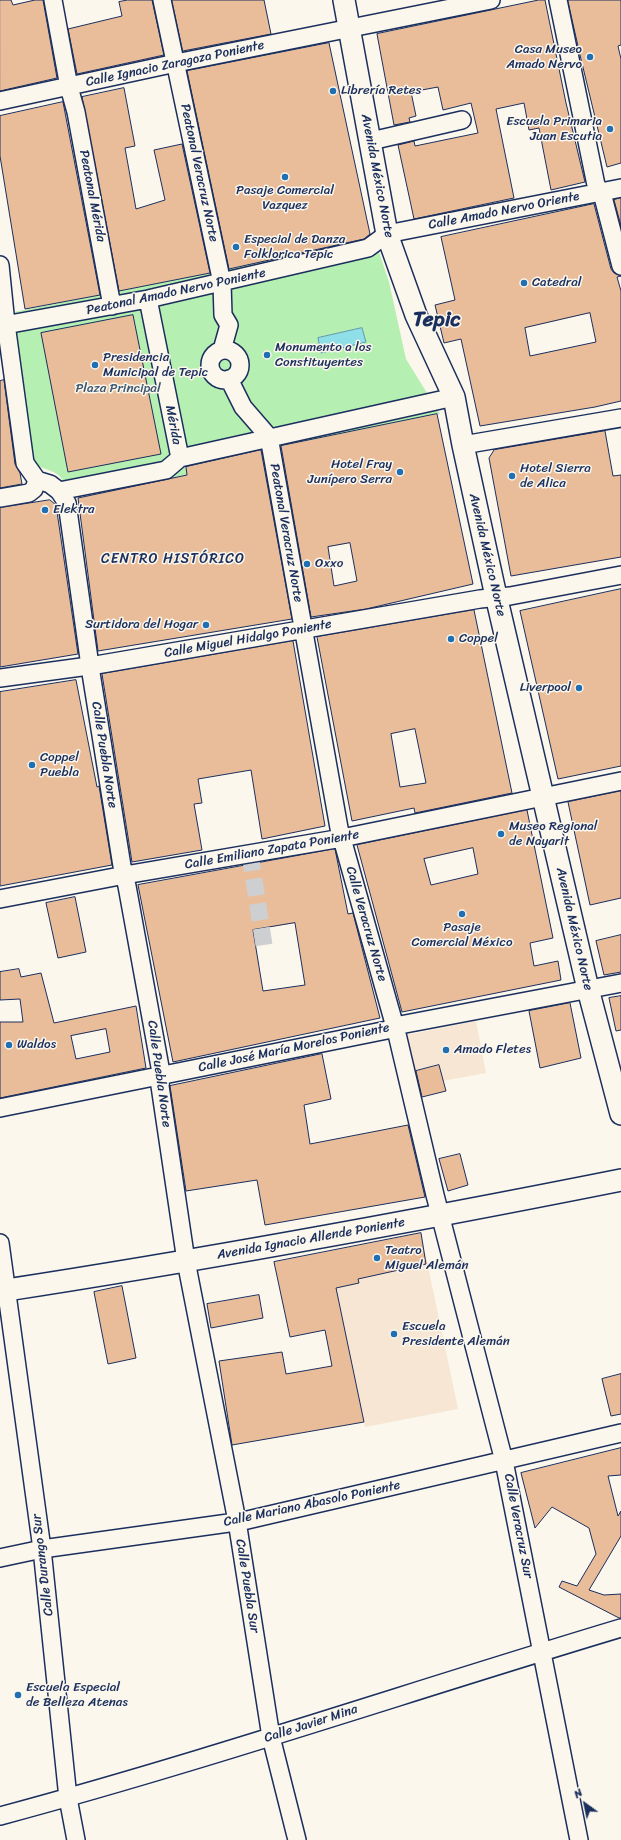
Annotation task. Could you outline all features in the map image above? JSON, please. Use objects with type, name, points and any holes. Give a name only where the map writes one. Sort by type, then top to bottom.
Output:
[{"type":"main road","name":"Avenida México Norte","points":[[344,0],[387,234],[416,315],[454,397],[463,446],[543,797],[588,989],[621,1114]]},
{"type":"main road","name":"Avenida Ignacio Allende Poniente","points":[[3,1291],[186,1261],[442,1216],[621,1180]]},
{"type":"street","name":"Peatonal Mérida","points":[[53,0],[69,87],[76,112],[112,306]]},
{"type":"street","points":[[162,0],[176,63]]},
{"type":"street","name":"Calle Ignacio Zaragoza Poniente","points":[[0,101],[349,27],[491,0]]},
{"type":"street","points":[[558,0],[596,185],[602,193],[621,265]]},
{"type":"street","name":"Peatonal Veracruz Norte","points":[[176,63],[222,283],[223,315],[229,325],[222,350],[213,356],[211,366],[216,376],[220,379],[229,379],[243,407],[269,437],[302,629]]},
{"type":"street","points":[[371,141],[462,120]]},
{"type":"street","name":"Calle Amado Nervo Oriente","points":[[387,234],[602,193],[621,188]]},
{"type":"street","name":"Peatonal Amado Nervo Poniente","points":[[3,325],[112,306],[222,283],[368,248],[387,234]]},
{"type":"street","points":[[0,266],[3,325],[25,463],[36,480],[50,484],[59,491],[166,470],[180,458],[454,397]]},
{"type":"street","name":"Mérida","points":[[148,299],[180,458]]},
{"type":"street","points":[[463,446],[621,418]]},
{"type":"street","points":[[0,498],[29,493],[34,489],[36,480]]},
{"type":"street","name":"Calle Puebla Norte","points":[[59,491],[67,503],[90,666],[161,1076],[160,1086],[186,1261]]},
{"type":"street","name":"Calle Miguel Hidalgo Poniente","points":[[0,678],[90,666],[480,599],[497,598],[621,575]]},
{"type":"street","name":"Calle Veracruz Norte","points":[[302,629],[342,838],[394,1027],[435,1195],[442,1216]]},
{"type":"street","name":"Calle Emiliano Zapata Poniente","points":[[0,899],[125,875],[342,838],[621,781]]},
{"type":"street","name":"Calle José María Morelos Poniente","points":[[0,1108],[394,1027],[621,983]]},
{"type":"street","name":"Calle Veracruz Sur","points":[[442,1216],[504,1461],[543,1651],[579,1840]]},
{"type":"street","name":"Calle Durango Sur","points":[[0,1243],[3,1291],[42,1549],[68,1798],[76,1840]]},
{"type":"street","name":"Calle Puebla Sur","points":[[186,1261],[237,1521],[271,1737],[297,1840]]},
{"type":"street","name":"Calle Mariano Abasolo Poniente","points":[[0,1558],[42,1549],[237,1521],[621,1433]]},
{"type":"street","name":"Calle Javier Mina","points":[[0,1816],[68,1798],[271,1737],[543,1651],[621,1628]]},
{"type":"shaded area","name":"Amado Fletes","points":[[476,1021],[486,1073],[443,1081],[439,1065],[415,1071],[406,1035]]},
{"type":"shaded area","name":"Escuela Presidente Alemán","points":[[421,1233],[458,1409],[365,1427],[328,1252]]},
{"type":"green space","name":"Plaza Principal","points":[[370,237],[375,240],[389,282],[406,359],[440,414],[186,465],[187,475],[69,497],[61,477],[33,464],[9,313],[225,270]]},
{"type":"water","points":[[362,328],[366,342],[321,353],[318,338]]},
{"type":"building","points":[[0,0],[11,0],[13,5],[35,0],[43,0],[57,78],[0,91]]},
{"type":"building","points":[[128,0],[152,0],[164,55],[77,74],[68,29],[122,16],[119,2]]},
{"type":"building","points":[[172,0],[264,0],[271,34],[183,51]]},
{"type":"building","points":[[545,0],[566,103],[585,182],[551,190],[539,128],[529,130],[524,103],[496,109],[514,198],[414,219],[398,145],[414,141],[415,146],[478,133],[471,103],[443,110],[438,87],[411,92],[416,116],[409,118],[410,122],[394,125],[377,34]]},
{"type":"building","points":[[568,0],[621,0],[621,45],[618,46],[621,59],[621,163],[607,167],[580,55]]},
{"type":"building","points":[[329,43],[370,234],[364,239],[229,269],[187,71]]},
{"type":"building","points":[[124,88],[135,146],[125,148],[136,209],[165,200],[154,150],[182,144],[210,273],[119,291],[82,97]]},
{"type":"building","points":[[63,102],[100,295],[25,309],[0,156],[0,116]]},
{"type":"building","points":[[621,198],[621,226],[614,200]]},
{"type":"building","points":[[594,204],[611,269],[614,273],[621,276],[617,277],[621,291],[621,401],[595,407],[480,426],[461,339],[444,343],[435,305],[455,300],[441,237]],"holes":[[[590,313],[596,342],[530,356],[525,328]]]},
{"type":"building","points":[[133,315],[161,454],[68,472],[41,333]]},
{"type":"building","points":[[4,380],[15,464],[20,473],[22,484],[0,488],[0,381]]},
{"type":"building","points":[[437,414],[473,584],[366,609],[311,617],[281,446]],"holes":[[[350,543],[357,581],[334,586],[328,547]]]},
{"type":"building","points":[[605,431],[613,476],[621,475],[621,557],[511,576],[489,458],[494,450]]},
{"type":"building","points":[[261,450],[292,619],[98,651],[78,498],[187,475],[186,467]]},
{"type":"building","points":[[50,500],[56,505],[78,654],[0,667],[0,508]]},
{"type":"building","name":"Liverpool","points":[[621,589],[621,766],[558,779],[520,611]]},
{"type":"building","points":[[474,610],[512,793],[415,813],[414,808],[352,821],[317,637]],"holes":[[[415,729],[426,783],[400,787],[391,734]]]},
{"type":"building","points":[[293,641],[325,826],[262,839],[251,770],[198,779],[202,803],[194,804],[202,850],[132,862],[102,674]]},
{"type":"building","points":[[76,680],[97,787],[99,786],[112,865],[0,886],[0,692]]},
{"type":"building","points":[[621,791],[621,898],[590,905],[568,802]]},
{"type":"building","points":[[527,810],[553,938],[530,943],[534,966],[558,961],[561,980],[402,1012],[357,845]],"holes":[[[473,848],[478,874],[431,885],[424,859]]]},
{"type":"building","points":[[335,849],[348,914],[353,913],[380,1018],[173,1062],[138,885]],"holes":[[[295,923],[305,985],[263,991],[253,930]]]},
{"type":"building","points":[[75,897],[86,952],[58,958],[46,903]]},
{"type":"building","points":[[621,935],[621,972],[604,975],[596,941]]},
{"type":"building","points":[[19,969],[21,977],[41,973],[54,1023],[136,1006],[146,1068],[0,1098],[0,1022],[23,1022],[20,999],[0,1000],[0,972]],"holes":[[[106,1029],[110,1052],[76,1059],[71,1036]]]},
{"type":"building","points":[[621,996],[621,1030],[616,1031],[609,998]]},
{"type":"building","points":[[570,1003],[581,1058],[540,1068],[529,1011]]},
{"type":"building","points":[[322,1054],[331,1099],[304,1105],[310,1144],[408,1125],[425,1197],[265,1225],[257,1180],[186,1191],[170,1086]]},
{"type":"building","points":[[439,1065],[446,1091],[422,1097],[416,1071]]},
{"type":"building","points":[[460,1154],[468,1185],[448,1191],[439,1159]]},
{"type":"building","points":[[421,1233],[426,1264],[358,1279],[359,1283],[336,1288],[364,1422],[232,1445],[219,1361],[282,1352],[286,1374],[332,1366],[325,1330],[290,1337],[274,1262]]},
{"type":"building","points":[[122,1286],[136,1358],[108,1364],[94,1292]]},
{"type":"building","points":[[259,1295],[263,1318],[211,1328],[207,1304]]},
{"type":"building","points":[[621,1374],[621,1414],[611,1416],[602,1379]]},
{"type":"building","points":[[621,1448],[621,1475],[608,1476],[618,1516],[621,1511],[621,1536],[589,1590],[604,1595],[621,1594],[621,1618],[619,1618],[559,1587],[562,1581],[577,1586],[596,1554],[589,1528],[552,1507],[535,1528],[521,1473]]},
{"type":"tunnel","points":[[250,854],[264,945]]},
{"type":"place","name":"Casa Museo Amado Nervo","points":[[590,57]]},
{"type":"place","name":"Librería Retes","points":[[333,91]]},
{"type":"place","name":"Escuela Primaria Juan Escutia","points":[[610,129]]},
{"type":"place","name":"Pasaje Comercial Vazquez","points":[[285,177]]},
{"type":"place","name":"Especial de Danza Folklorica Tepic","points":[[236,247]]},
{"type":"place","name":"Catedral","points":[[524,283]]},
{"type":"place","name":"Monumento a los Constituyentes","points":[[267,355]]},
{"type":"place","name":"Presidencia Municipal de Tepic","points":[[95,365]]},
{"type":"place","name":"Hotel Fray Junípero Serra","points":[[400,472]]},
{"type":"place","name":"Hotel Sierra de Alica","points":[[512,476]]},
{"type":"place","name":"Elektra","points":[[45,510]]},
{"type":"place","name":"Oxxo","points":[[307,564]]},
{"type":"place","name":"Surtidora del Hogar","points":[[206,625]]},
{"type":"place","name":"Coppel","points":[[451,639]]},
{"type":"place","name":"Liverpool","points":[[579,688]]},
{"type":"place","name":"Coppel Puebla","points":[[32,765]]},
{"type":"place","name":"Museo Regional de Nayarit","points":[[501,834]]},
{"type":"place","name":"Pasaje Comercial México","points":[[462,914]]},
{"type":"place","name":"Waldos","points":[[9,1045]]},
{"type":"place","name":"Amado Fletes","points":[[446,1050]]},
{"type":"place","name":"Teatro Miguel Alemán","points":[[377,1258]]},
{"type":"place","name":"Escuela Presidente Alemán","points":[[394,1334]]},
{"type":"place","name":"Escuela Especial de Belleza Atenas","points":[[18,1695]]},
{"type":"district","name":"Tepic","points":[[437,321]]},
{"type":"district","name":"CENTRO HISTÓRICO","points":[[173,559]]}]
